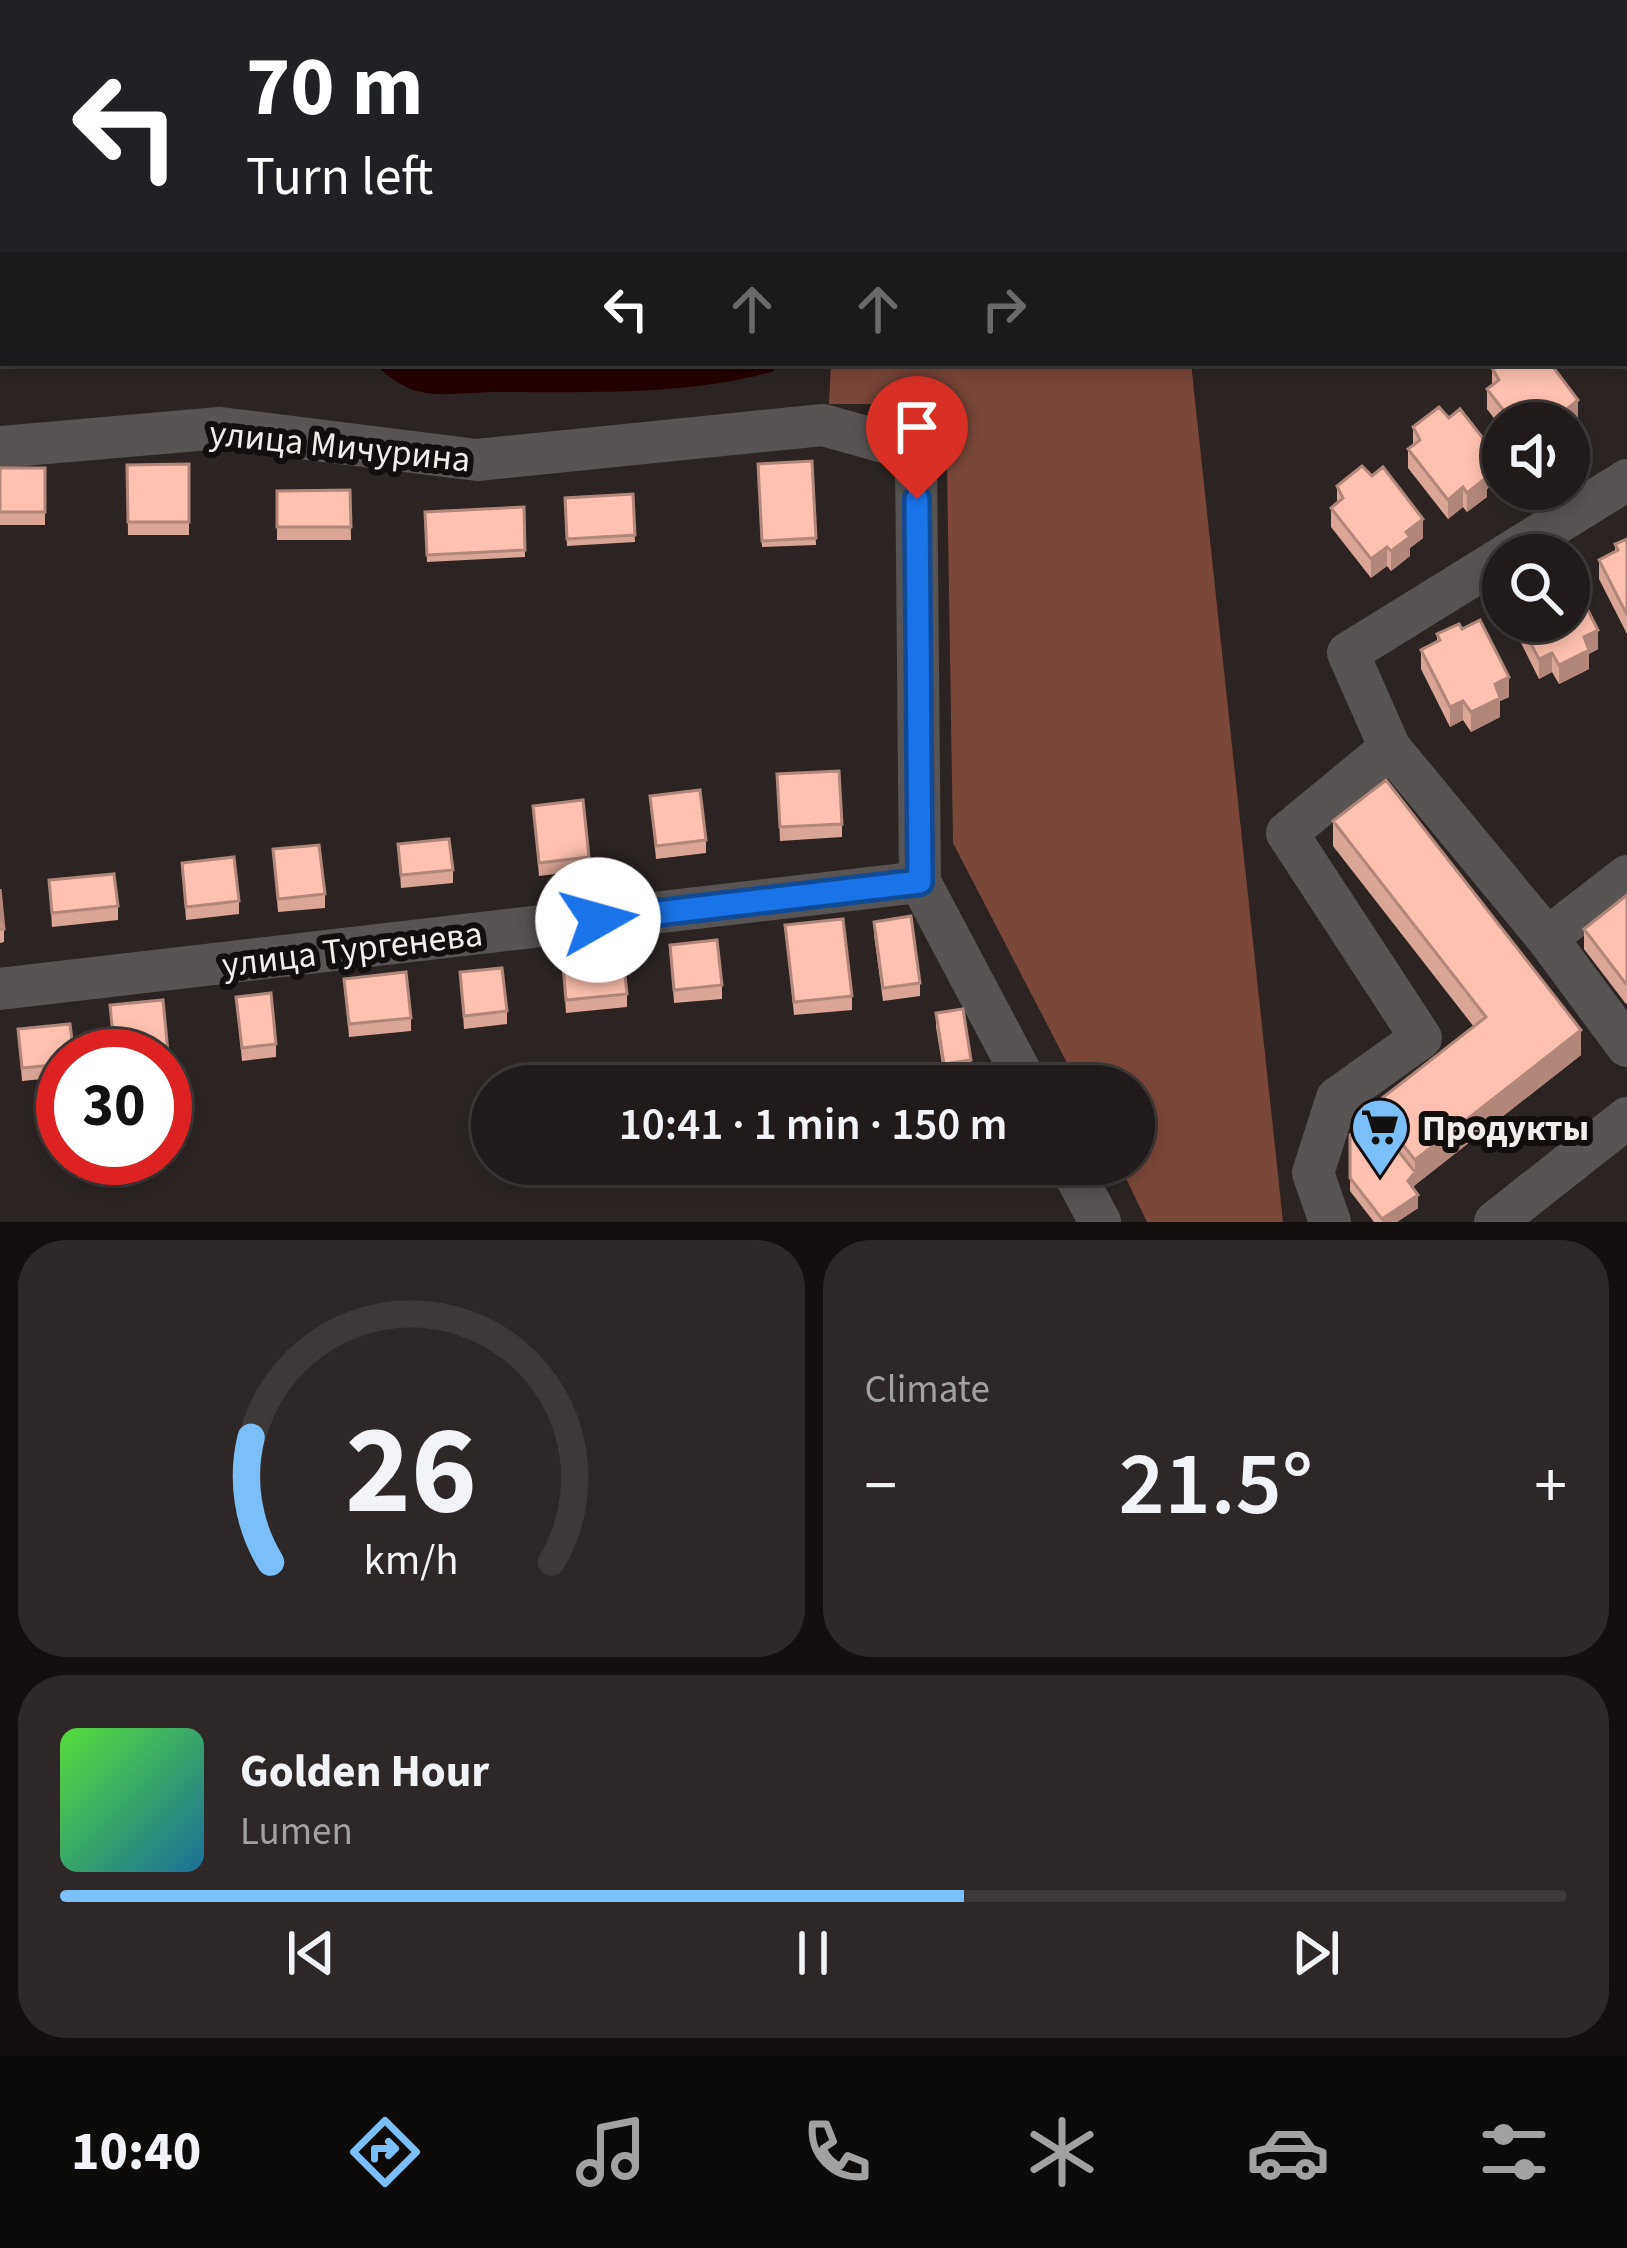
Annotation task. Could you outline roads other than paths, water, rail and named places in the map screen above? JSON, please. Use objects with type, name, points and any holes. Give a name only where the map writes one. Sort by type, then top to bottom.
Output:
[{"type":"street","name":"улица Мичурина","points":[[0,447],[220,428],[477,460],[823,425],[916,451],[920,882]]},
{"type":"street","points":[[1540,534],[1627,480]]},
{"type":"street","points":[[1482,570],[1348,653],[1390,748],[1547,938],[1627,1046]]},
{"type":"street","points":[[1330,1222],[1313,1173],[1336,1098],[1421,1038],[1287,833],[1390,748]]},
{"type":"street","points":[[1547,938],[1627,876]]},
{"type":"street","name":"улица Тургенева","points":[[0,989],[920,882]]},
{"type":"street","points":[[920,882],[1017,1065]]},
{"type":"street","points":[[1495,1222],[1627,1118]]},
{"type":"street","points":[[1080,1185],[1100,1222]]},
{"type":"place","name":"Продукты","points":[[1380,1178]]}]
